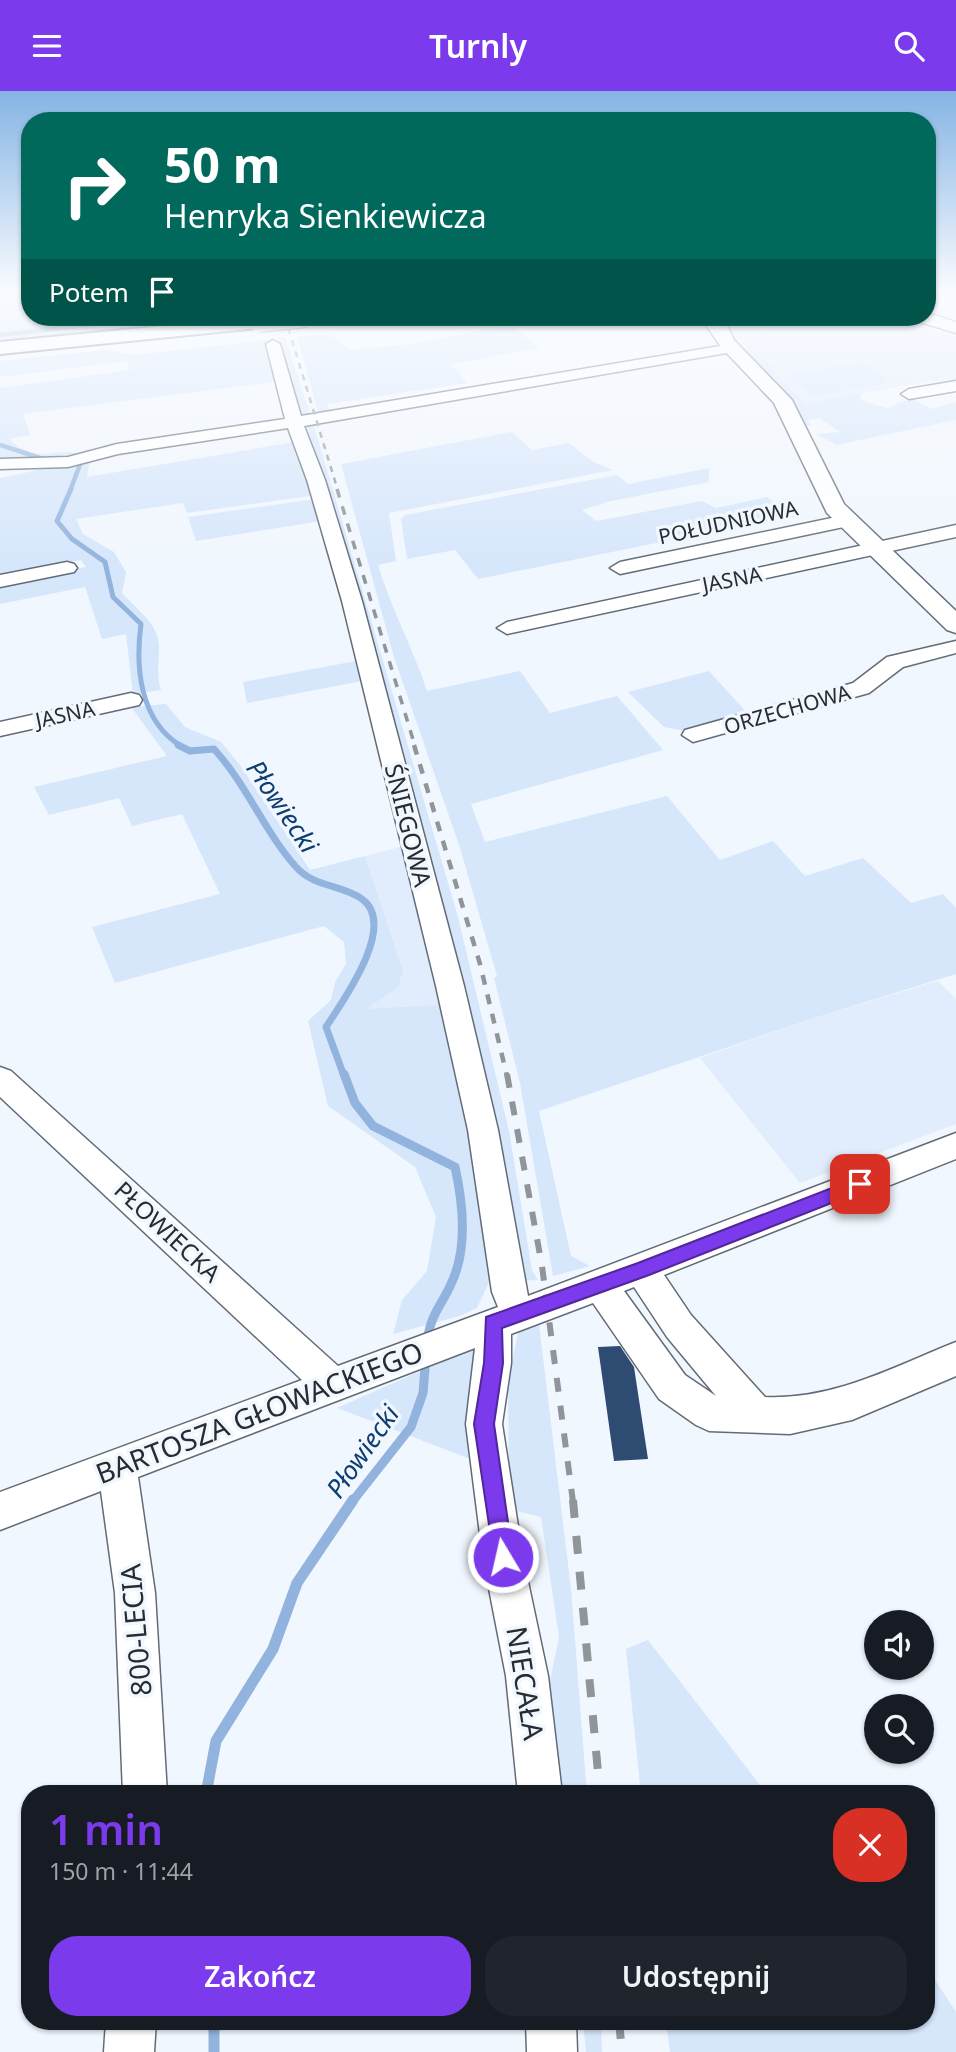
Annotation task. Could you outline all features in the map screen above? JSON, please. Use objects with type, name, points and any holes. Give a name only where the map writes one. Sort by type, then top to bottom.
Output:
[{"type":"street","name":"ŚNIEGOWA","points":[[284,385],[352,601],[483,1131],[509,1292],[493,1323]]},
{"type":"street","points":[[0,464],[68,462],[117,449],[516,385]]},
{"type":"street","points":[[767,385],[787,406],[824,491],[846,521],[956,625]]},
{"type":"street","points":[[909,394],[956,386]]},
{"type":"street","name":"POŁUDNIOWA","points":[[620,568],[846,521]]},
{"type":"street","name":"JASNA","points":[[507,628],[702,585],[878,552],[956,531]]},
{"type":"street","points":[[0,581],[67,568]]},
{"type":"street","name":"ORZECHOWA","points":[[693,735],[861,688],[895,662],[956,647]]},
{"type":"street","name":"JASNA","points":[[0,729],[131,700]]},
{"type":"street","name":"PŁOWIECKA","points":[[5,1089],[334,1386]]},
{"type":"street","name":"BARTOSZA GŁOWACKIEGO","points":[[0,1511],[334,1386],[493,1323],[642,1270],[956,1146]]},
{"type":"street","points":[[642,1270],[679,1326],[754,1412]]},
{"type":"street","points":[[600,1285],[672,1387],[709,1413],[754,1412],[790,1416],[852,1402],[956,1359]]},
{"type":"street","name":"NIECAŁA","points":[[493,1323],[493,1363],[484,1424],[503,1557],[527,1676],[539,1785]]},
{"type":"street","name":"800-LECIA","points":[[117,1467],[135,1593],[145,1785]]},
{"type":"street","points":[[129,2052],[130,2030]]},
{"type":"street","points":[[551,2030],[552,2052]]},
{"type":"shaded area","points":[[25,385],[252,385],[23,414],[30,435],[9,439],[19,447],[38,454],[64,452],[84,455],[60,462],[0,462],[0,388]]},
{"type":"shaded area","points":[[289,385],[300,385],[311,417],[297,416]]},
{"type":"shaded area","points":[[311,385],[457,385],[327,404],[330,414],[319,415]]},
{"type":"shaded area","points":[[779,385],[787,385],[805,404],[860,393],[861,400],[889,409],[897,403],[914,399],[931,409],[956,402],[956,420],[836,445],[816,434],[840,432],[820,418],[808,420],[811,425],[807,426]]},
{"type":"shaded area","points":[[787,385],[910,385],[805,404]]},
{"type":"shaded area","points":[[797,385],[877,385],[813,396]]},
{"type":"shaded area","points":[[313,422],[458,917],[509,1131],[532,1270],[538,1280],[518,1281],[303,429]]},
{"type":"shaded area","points":[[512,432],[532,450],[569,443],[592,461],[613,470],[389,513],[396,561],[378,565],[427,691],[520,671],[550,713],[617,696],[663,750],[471,804],[485,842],[667,796],[720,860],[773,841],[805,876],[863,858],[911,903],[943,894],[956,908],[956,974],[814,1018],[539,1111],[571,1256],[590,1266],[553,1276],[520,1083],[494,978],[497,976],[460,848],[394,657],[341,464]]},
{"type":"shaded area","points":[[294,442],[314,493],[310,496],[187,513],[183,503],[76,519],[83,534],[114,552],[126,572],[122,593],[155,630],[159,646],[158,674],[161,690],[133,694],[126,634],[102,639],[85,587],[0,604],[0,583],[86,567],[81,560],[0,578],[0,478],[90,459],[87,477]]},
{"type":"shaded area","points":[[709,468],[709,482],[611,501],[582,510],[596,521],[702,501],[716,508],[767,497],[790,516],[478,579],[455,550],[407,559],[401,519],[405,515],[617,475],[628,484]]},
{"type":"shaded area","points":[[315,499],[321,521],[196,541],[188,517]]},
{"type":"shaded area","points":[[356,661],[362,681],[247,703],[243,682]]},
{"type":"shaded area","points":[[709,671],[749,715],[685,731],[664,727],[628,692]]},
{"type":"shaded area","points":[[166,704],[185,727],[221,742],[240,765],[310,870],[365,856],[403,971],[398,987],[367,1009],[439,1005],[475,1146],[490,1280],[477,1308],[460,1316],[393,1334],[402,1300],[427,1271],[436,1217],[415,1167],[328,1106],[308,1021],[331,1000],[335,982],[346,964],[344,942],[324,926],[115,983],[92,927],[220,894],[182,814],[132,826],[119,798],[49,815],[34,787],[167,756],[131,707]]},
{"type":"shaded area","points":[[404,846],[434,963],[439,1005],[366,1010],[398,987],[403,971],[365,856]]},
{"type":"shaded area","points":[[938,981],[956,999],[956,1124],[800,1183],[700,1058],[814,1018]]},
{"type":"shaded area","points":[[539,1324],[571,1589],[586,1785],[554,1785],[549,1686],[559,1637],[541,1517],[516,1511],[509,1497],[508,1380],[519,1329]]},
{"type":"shaded area","points":[[486,1342],[481,1463],[337,1408]]},
{"type":"shaded area","points":[[648,1640],[760,1785],[640,1785],[626,1649]]},
{"type":"shaded area","points":[[935,1980],[956,2012],[956,2052],[670,2052],[667,2030],[935,2030]]},
{"type":"shaded area","points":[[584,2030],[601,2030],[602,2052],[586,2052]]},
{"type":"building","points":[[620,1346],[634,1367],[648,1459],[614,1461],[598,1347]]},
{"type":"waterway","name":"Płowiecki","points":[[0,445],[43,459]]},
{"type":"waterway","name":"Płowiecki","points":[[70,491],[81,462],[73,458]]},
{"type":"waterway","name":"Płowiecki","points":[[71,489],[57,521],[72,539],[105,562],[113,597],[141,624],[139,658],[143,692],[157,723],[181,746]]},
{"type":"waterway","points":[[178,745],[190,751],[214,749],[296,867],[311,879],[354,894],[362,899],[371,911],[374,926],[364,963],[326,1027],[344,1076]]},
{"type":"waterway","name":"Płowiecki","points":[[344,1074],[355,1103],[373,1126],[455,1167],[462,1211],[460,1256],[451,1284],[433,1318],[427,1343]]},
{"type":"waterway","name":"Płowiecki","points":[[352,1502],[411,1427],[423,1393],[426,1356]]},
{"type":"waterway","name":"Płowiecki","points":[[208,1785],[216,1741],[273,1649],[297,1583],[353,1500]]},
{"type":"waterway","name":"Płowiecki","points":[[214,2030],[214,2052]]},
{"type":"railway","points":[[306,385],[338,491]]},
{"type":"railway","points":[[337,489],[415,746]]},
{"type":"railway","points":[[414,745],[480,964],[507,1076]]},
{"type":"railway","points":[[507,1074],[542,1266],[573,1502]]},
{"type":"railway","points":[[573,1500],[599,1785]]},
{"type":"railway","points":[[620,2030],[622,2052]]},
{"type":"route","points":[[503,1557],[484,1424],[493,1363],[493,1323],[642,1270],[860,1184]]}]
